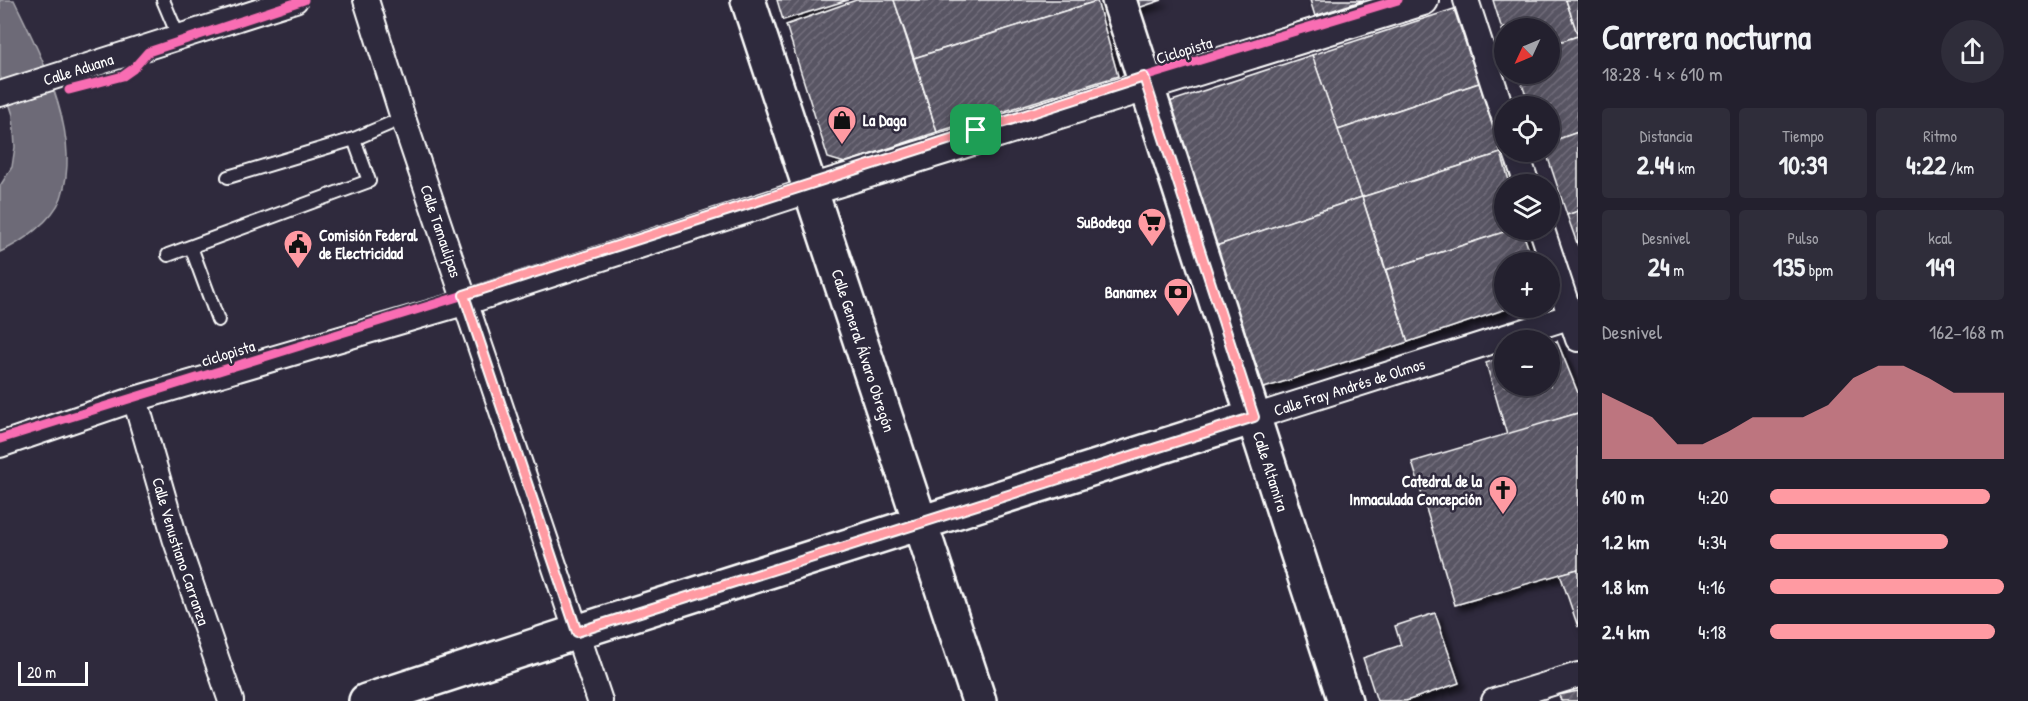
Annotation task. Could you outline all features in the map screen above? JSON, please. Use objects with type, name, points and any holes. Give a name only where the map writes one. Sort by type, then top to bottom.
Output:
[{"type":"main road","name":"Calle General Álvaro Obregón","points":[[748,0],[979,701]]},
{"type":"main road","name":"Calle Altamira","points":[[1119,0],[1345,701]]},
{"type":"main road","name":"Calle Fray Andrés de Olmos","points":[[366,701],[1254,417]]},
{"type":"street","name":"Calle Aduana","points":[[0,94],[294,0]]},
{"type":"street","name":"Calle Tamaulipas","points":[[366,0],[403,118],[600,701]]},
{"type":"street","points":[[0,445],[135,399],[467,302],[811,190],[1423,0]]},
{"type":"street","points":[[1466,0],[1497,96]]},
{"type":"street","points":[[1546,240],[1574,315],[1578,339]]},
{"type":"street","name":"Calle Fray Andrés de Olmos","points":[[1254,417],[1574,315]]},
{"type":"street","name":"Calle Venustiano Carranza","points":[[135,399],[175,538],[231,701]]},
{"type":"street","points":[[1494,701],[1578,675]]},
{"type":"lane","points":[[163,0],[179,38]]},
{"type":"lane","points":[[228,177],[354,138],[403,118]]},
{"type":"lane","points":[[168,255],[369,181],[354,138]]},
{"type":"lane","points":[[191,247],[218,320]]},
{"type":"shaded area","points":[[0,0],[14,0],[36,46],[56,96],[67,148],[66,174],[57,206],[35,230],[0,252],[0,186],[12,167],[15,147],[13,115],[0,76]]},
{"type":"building","points":[[777,0],[848,0],[783,20]]},
{"type":"building","points":[[856,0],[894,0],[937,132],[845,163],[828,158],[786,25]]},
{"type":"building","points":[[894,0],[1097,0],[1097,1],[914,58]]},
{"type":"building","points":[[1129,0],[1162,0],[1132,10]]},
{"type":"building","points":[[1310,0],[1364,0],[1315,16]]},
{"type":"building","points":[[1493,0],[1566,0],[1578,36],[1560,42],[1560,18],[1498,18]]},
{"type":"building","points":[[1566,0],[1578,0],[1578,36]]},
{"type":"building","points":[[1097,1],[1118,76],[937,132],[914,58]]},
{"type":"building","points":[[1454,9],[1479,83],[1338,130],[1312,55]]},
{"type":"building","points":[[1578,36],[1578,132],[1560,138],[1560,96],[1526,96],[1522,84],[1560,84],[1560,42]]},
{"type":"building","points":[[1312,55],[1362,197],[1216,246],[1169,102]]},
{"type":"building","points":[[1479,83],[1494,131],[1494,155],[1362,197],[1338,130]]},
{"type":"building","points":[[1578,132],[1578,211],[1567,215],[1560,194],[1560,174],[1553,174],[1549,162],[1560,162],[1560,138]]},
{"type":"building","points":[[1494,155],[1494,162],[1504,162],[1507,174],[1494,174],[1494,235],[1386,270],[1362,197]]},
{"type":"building","points":[[1362,197],[1408,342],[1264,388],[1216,246]]},
{"type":"building","points":[[1578,211],[1578,246],[1567,215]]},
{"type":"building","points":[[1494,235],[1494,240],[1525,240],[1530,252],[1494,252],[1494,313],[1408,342],[1386,270]]},
{"type":"building","points":[[1560,348],[1578,393],[1578,413],[1507,435],[1496,396],[1560,396]]},
{"type":"building","points":[[1494,360],[1494,390],[1486,363]]},
{"type":"building","name":"Catedral de la Inmaculada Concepción","points":[[1578,413],[1578,569],[1455,605],[1412,462]]},
{"type":"building","points":[[1578,569],[1578,627],[1560,574]]},
{"type":"building","points":[[1435,613],[1459,683],[1406,701],[1377,701],[1363,658],[1401,645],[1395,626]]},
{"type":"building","points":[[1578,691],[1578,701],[1561,701],[1559,695]]},
{"type":"cycle path","points":[[69,90],[123,76],[133,69],[148,52],[304,0]]},
{"type":"cycle path","name":"Ciclopista","points":[[0,439],[464,295],[1144,77],[1398,0]]},
{"type":"place","name":"La Daga","points":[[842,146]]},
{"type":"place","name":"SuBodega","points":[[1152,248]]},
{"type":"place","name":"Comisión Federal de Electricidad","points":[[298,270]]},
{"type":"place","name":"Banamex","points":[[1178,318]]},
{"type":"place","name":"Catedral de la Inmaculada Concepción","points":[[1503,516]]},
{"type":"route","points":[[1144,77],[1254,417],[577,632],[464,295],[976,130],[1144,77]]}]
